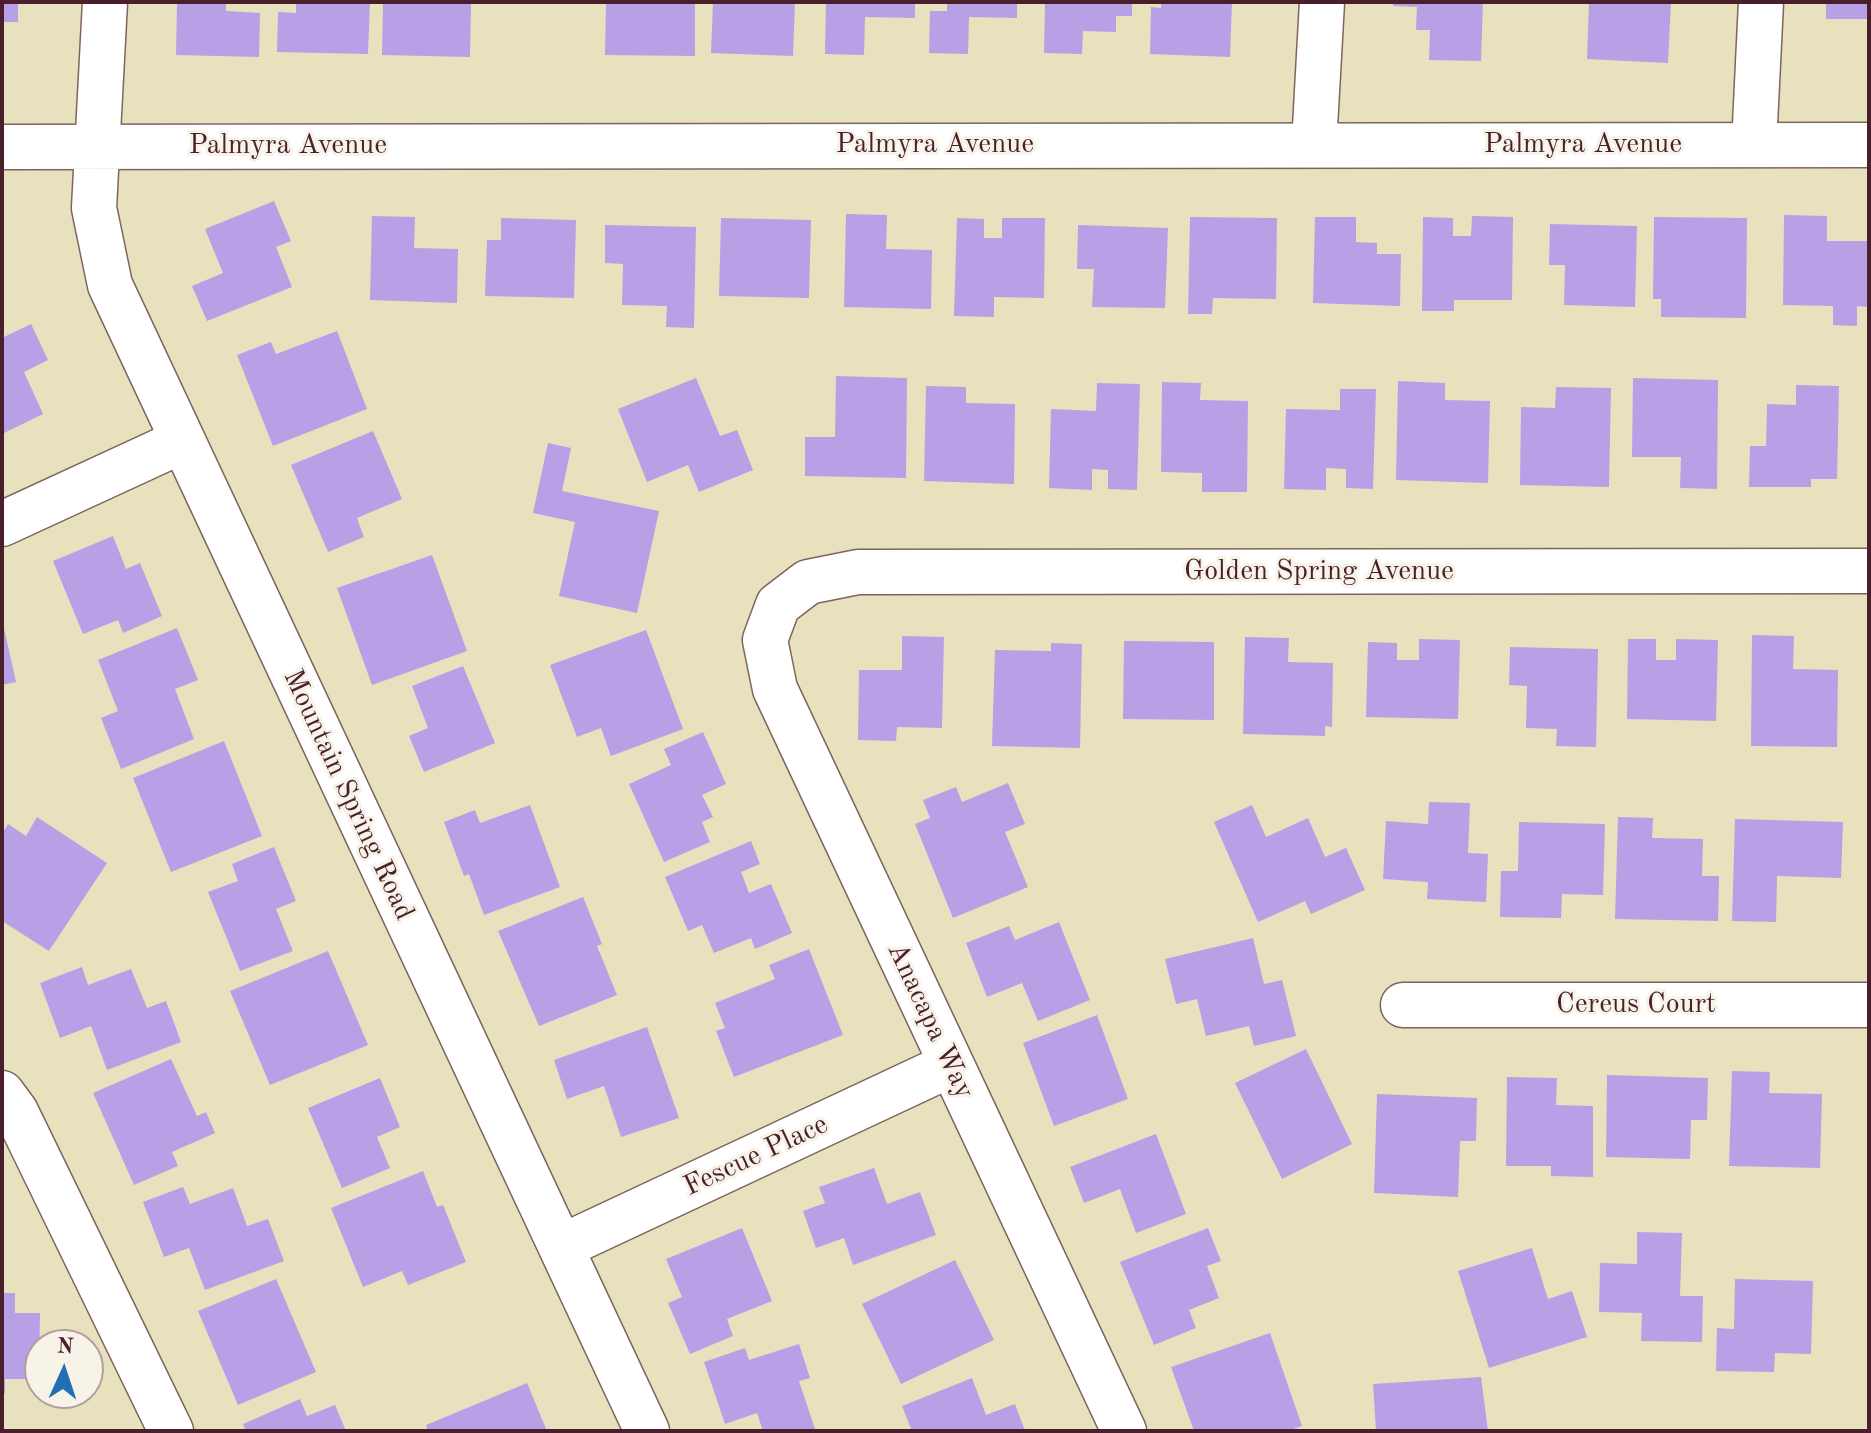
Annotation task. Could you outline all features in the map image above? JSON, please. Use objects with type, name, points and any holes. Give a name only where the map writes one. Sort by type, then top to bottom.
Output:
[{"type":"street","name":"Mountain Spring Road","points":[[105,2],[94,208],[110,285],[647,1431]]},
{"type":"street","points":[[1314,145],[1322,2]]},
{"type":"street","points":[[1754,145],[1761,2]]},
{"type":"street","name":"Palmyra Avenue","points":[[2,147],[1869,145]]},
{"type":"street","points":[[2,524],[182,441]]},
{"type":"street","name":"Golden Spring Avenue","points":[[778,605],[808,582],[858,572],[1869,571]]},
{"type":"street","name":"Anacapa Way","points":[[778,605],[765,640],[775,689],[1124,1431]]},
{"type":"street","name":"Cereus Court","points":[[1403,1005],[1869,1005]]},
{"type":"street","name":"Fescue Place","points":[[561,1247],[950,1065]]},
{"type":"street","points":[[2,1093],[16,1112],[171,1431]]},
{"type":"building","points":[[2,2],[18,2],[18,22],[2,22]]},
{"type":"building","points":[[177,2],[226,2],[226,11],[260,13],[259,57],[176,55]]},
{"type":"building","points":[[296,2],[370,2],[368,54],[277,52],[278,12],[296,13]]},
{"type":"building","points":[[383,2],[471,2],[470,57],[382,55]]},
{"type":"building","points":[[606,2],[695,2],[695,56],[605,55]]},
{"type":"building","points":[[713,2],[795,2],[793,56],[711,53]]},
{"type":"building","points":[[826,2],[915,2],[915,18],[865,17],[864,55],[825,54]]},
{"type":"building","points":[[947,2],[1017,2],[1017,18],[969,17],[968,54],[929,53],[930,11],[947,11]]},
{"type":"building","points":[[1045,2],[1132,2],[1132,16],[1116,16],[1116,32],[1083,31],[1082,54],[1044,53]]},
{"type":"building","points":[[1161,2],[1232,2],[1230,57],[1150,54],[1151,7],[1161,8]]},
{"type":"building","points":[[1393,2],[1483,2],[1481,61],[1429,60],[1430,30],[1416,30],[1417,7],[1393,6]]},
{"type":"building","points":[[1589,2],[1671,2],[1668,63],[1587,59]]},
{"type":"building","points":[[1826,2],[1869,2],[1869,19],[1826,19]]},
{"type":"building","points":[[274,201],[291,241],[276,247],[292,287],[207,321],[192,286],[223,273],[205,229]]},
{"type":"building","points":[[846,214],[887,215],[886,249],[932,250],[931,309],[844,307]]},
{"type":"building","points":[[1784,215],[1827,216],[1827,241],[1869,241],[1869,307],[1857,306],[1857,326],[1833,325],[1833,306],[1783,305]]},
{"type":"building","points":[[372,216],[415,217],[414,248],[458,249],[457,303],[370,300]]},
{"type":"building","points":[[1472,216],[1513,217],[1512,300],[1454,300],[1454,311],[1422,311],[1423,217],[1453,218],[1453,236],[1471,236]]},
{"type":"building","points":[[1190,217],[1277,218],[1276,299],[1213,298],[1212,314],[1188,314]]},
{"type":"building","points":[[1315,217],[1356,217],[1356,242],[1377,243],[1377,254],[1401,254],[1400,306],[1313,303]]},
{"type":"building","points":[[1654,217],[1747,218],[1746,318],[1661,317],[1661,299],[1653,299]]},
{"type":"building","points":[[501,218],[576,220],[574,298],[485,296],[487,240],[501,240]]},
{"type":"building","points":[[721,218],[811,220],[809,298],[719,296]]},
{"type":"building","points":[[957,218],[984,219],[984,238],[1002,238],[1002,218],[1045,218],[1044,298],[994,297],[994,317],[954,316]]},
{"type":"building","points":[[1550,224],[1637,226],[1635,307],[1564,305],[1565,265],[1549,265]]},
{"type":"building","points":[[605,225],[696,227],[694,328],[666,327],[667,306],[622,305],[623,264],[605,263]]},
{"type":"building","points":[[1078,225],[1168,228],[1165,308],[1092,307],[1094,269],[1077,269]]},
{"type":"building","points":[[31,324],[48,360],[24,372],[43,414],[2,434],[2,338]]},
{"type":"building","points":[[337,331],[367,409],[273,446],[237,355],[271,342],[276,354]]},
{"type":"building","points":[[836,376],[907,378],[906,478],[805,476],[805,437],[835,437]]},
{"type":"building","points":[[696,378],[720,436],[737,430],[753,470],[699,492],[688,465],[647,482],[618,409]]},
{"type":"building","points":[[1633,378],[1718,380],[1717,489],[1680,488],[1681,457],[1632,457]]},
{"type":"building","points":[[1398,381],[1445,383],[1445,400],[1490,401],[1488,483],[1396,480]]},
{"type":"building","points":[[1162,382],[1201,383],[1200,400],[1248,401],[1247,492],[1202,492],[1202,473],[1161,472]]},
{"type":"building","points":[[1097,383],[1140,384],[1137,490],[1108,489],[1108,470],[1092,469],[1092,490],[1049,488],[1051,409],[1096,411]]},
{"type":"building","points":[[1796,385],[1839,386],[1837,479],[1811,479],[1811,487],[1749,487],[1750,446],[1766,446],[1767,404],[1796,405]]},
{"type":"building","points":[[926,386],[966,387],[966,403],[1015,404],[1014,484],[924,481]]},
{"type":"building","points":[[1556,387],[1611,388],[1609,487],[1520,485],[1521,407],[1555,408]]},
{"type":"building","points":[[1340,389],[1376,389],[1373,489],[1346,488],[1346,469],[1326,468],[1326,490],[1284,489],[1286,409],[1340,410]]},
{"type":"building","points":[[373,431],[402,499],[357,518],[364,537],[328,552],[291,465]]},
{"type":"building","points":[[548,443],[571,448],[562,491],[659,511],[637,613],[559,596],[575,522],[533,513]]},
{"type":"building","points":[[113,536],[126,569],[140,563],[162,616],[123,633],[118,620],[83,634],[53,561]]},
{"type":"building","points":[[432,555],[467,651],[372,685],[337,588]]},
{"type":"building","points":[[2,619],[16,682],[2,685]]},
{"type":"building","points":[[177,628],[198,680],[175,689],[194,739],[121,769],[101,718],[118,711],[98,660]]},
{"type":"building","points":[[646,630],[683,729],[611,756],[601,728],[577,737],[550,665]]},
{"type":"building","points":[[1752,635],[1794,636],[1793,669],[1838,670],[1837,747],[1751,746]]},
{"type":"building","points":[[902,636],[944,637],[942,728],[897,727],[896,741],[858,740],[859,670],[902,670]]},
{"type":"building","points":[[1245,637],[1289,638],[1288,662],[1333,663],[1332,727],[1325,726],[1325,736],[1243,734]]},
{"type":"building","points":[[1419,639],[1460,640],[1458,719],[1366,717],[1368,642],[1397,643],[1397,660],[1419,660]]},
{"type":"building","points":[[1628,639],[1656,639],[1656,660],[1676,660],[1676,639],[1718,640],[1716,721],[1627,719]]},
{"type":"building","points":[[1124,641],[1214,642],[1214,720],[1123,719]]},
{"type":"building","points":[[1051,643],[1082,644],[1080,748],[992,746],[995,650],[1051,651]]},
{"type":"building","points":[[1510,647],[1598,649],[1596,747],[1556,746],[1557,729],[1526,728],[1527,686],[1509,685]]},
{"type":"building","points":[[463,666],[495,743],[424,772],[409,736],[428,728],[412,686]]},
{"type":"building","points":[[703,732],[726,784],[702,795],[713,817],[702,822],[710,842],[664,862],[629,784],[671,765],[664,749]]},
{"type":"building","points":[[224,741],[262,836],[171,872],[133,778]]},
{"type":"building","points":[[1008,783],[1025,824],[1005,832],[1028,887],[953,918],[915,824],[930,818],[923,800],[956,787],[962,802]]},
{"type":"building","points":[[1429,802],[1470,803],[1468,853],[1488,854],[1486,902],[1427,899],[1428,882],[1383,879],[1386,821],[1428,824]]},
{"type":"building","points":[[530,805],[560,887],[484,915],[469,874],[464,876],[444,822],[475,810],[480,823]]},
{"type":"building","points":[[1252,805],[1266,837],[1308,818],[1325,857],[1346,848],[1365,890],[1311,914],[1305,901],[1258,922],[1214,822]]},
{"type":"building","points":[[37,817],[107,863],[49,951],[2,921],[2,834],[8,824],[26,836]]},
{"type":"building","points":[[1618,817],[1653,818],[1652,838],[1703,839],[1702,876],[1719,876],[1718,921],[1615,919]]},
{"type":"building","points":[[1735,819],[1843,822],[1841,878],[1777,876],[1776,922],[1732,921]]},
{"type":"building","points":[[1519,822],[1605,824],[1603,895],[1562,894],[1561,918],[1500,917],[1501,871],[1518,871]]},
{"type":"building","points":[[751,841],[760,864],[741,872],[749,893],[771,884],[792,933],[755,949],[751,938],[714,953],[702,925],[688,931],[665,877]]},
{"type":"building","points":[[274,847],[296,901],[276,909],[293,951],[240,971],[208,892],[238,881],[232,864]]},
{"type":"building","points":[[583,897],[602,944],[597,946],[617,995],[539,1026],[498,931]]},
{"type":"building","points":[[1059,922],[1090,1000],[1038,1021],[1022,983],[987,997],[966,943],[1009,926],[1015,940]]},
{"type":"building","points":[[1253,938],[1264,984],[1282,980],[1296,1036],[1254,1046],[1249,1026],[1206,1036],[1197,999],[1176,1004],[1165,959]]},
{"type":"building","points":[[809,949],[843,1035],[734,1077],[716,1031],[725,1028],[715,1003],[775,979],[769,965]]},
{"type":"building","points":[[328,951],[368,1045],[270,1085],[230,991]]},
{"type":"building","points":[[82,967],[88,985],[131,969],[147,1008],[166,1001],[181,1042],[107,1070],[91,1026],[60,1038],[40,983]]},
{"type":"building","points":[[1097,1015],[1128,1099],[1054,1126],[1023,1043]]},
{"type":"building","points":[[647,1027],[679,1118],[621,1137],[604,1086],[567,1099],[554,1060]]},
{"type":"building","points":[[1306,1049],[1352,1144],[1282,1179],[1235,1083]]},
{"type":"building","points":[[171,1059],[197,1116],[206,1112],[215,1133],[172,1152],[178,1166],[134,1185],[93,1093]]},
{"type":"building","points":[[1732,1071],[1770,1072],[1769,1093],[1822,1094],[1820,1168],[1729,1166]]},
{"type":"building","points":[[1607,1075],[1708,1078],[1707,1120],[1691,1120],[1690,1159],[1606,1157]]},
{"type":"building","points":[[1507,1077],[1557,1078],[1556,1105],[1593,1106],[1593,1177],[1551,1176],[1551,1166],[1506,1166]]},
{"type":"building","points":[[380,1078],[400,1127],[377,1137],[390,1168],[342,1188],[308,1108]]},
{"type":"building","points":[[1377,1094],[1477,1098],[1476,1141],[1460,1141],[1458,1197],[1374,1193]]},
{"type":"building","points":[[1156,1134],[1186,1214],[1136,1233],[1120,1189],[1084,1203],[1070,1167]]},
{"type":"building","points":[[874,1168],[887,1204],[920,1192],[936,1235],[853,1265],[844,1238],[816,1248],[803,1211],[825,1203],[819,1187]]},
{"type":"building","points":[[423,1171],[437,1207],[443,1205],[466,1262],[408,1285],[402,1271],[363,1287],[331,1208]]},
{"type":"building","points":[[183,1187],[190,1204],[233,1188],[247,1226],[268,1219],[284,1261],[205,1290],[189,1248],[164,1257],[143,1202]]},
{"type":"building","points":[[742,1228],[772,1301],[727,1319],[733,1336],[690,1354],[668,1303],[682,1297],[666,1259]]},
{"type":"building","points":[[1208,1228],[1221,1261],[1207,1266],[1219,1298],[1189,1310],[1196,1328],[1154,1345],[1120,1262]]},
{"type":"building","points":[[1637,1232],[1682,1233],[1680,1296],[1703,1296],[1702,1342],[1641,1341],[1642,1313],[1599,1312],[1600,1263],[1637,1264]]},
{"type":"building","points":[[1532,1248],[1548,1299],[1572,1291],[1587,1337],[1489,1368],[1458,1271]]},
{"type":"building","points":[[955,1260],[994,1340],[901,1384],[862,1304]]},
{"type":"building","points":[[276,1279],[316,1372],[238,1405],[198,1311]]},
{"type":"building","points":[[1735,1279],[1813,1281],[1811,1354],[1775,1353],[1774,1372],[1716,1371],[1717,1328],[1734,1329]]},
{"type":"building","points":[[2,1293],[15,1293],[15,1313],[40,1313],[40,1329],[24,1329],[24,1379],[5,1379],[5,1393],[2,1393]]},
{"type":"building","points":[[1270,1333],[1302,1426],[1287,1431],[1194,1431],[1171,1367]]},
{"type":"building","points":[[799,1344],[810,1378],[799,1381],[815,1429],[763,1431],[757,1413],[725,1424],[704,1362],[745,1348],[749,1360]]},
{"type":"building","points":[[1481,1377],[1488,1431],[1376,1431],[1373,1384]]},
{"type":"building","points":[[972,1378],[986,1415],[1015,1404],[1025,1431],[912,1431],[902,1406]]},
{"type":"building","points":[[527,1383],[547,1431],[428,1431],[426,1425]]},
{"type":"building","points":[[300,1399],[307,1416],[335,1405],[346,1431],[246,1431],[243,1424]]}]
